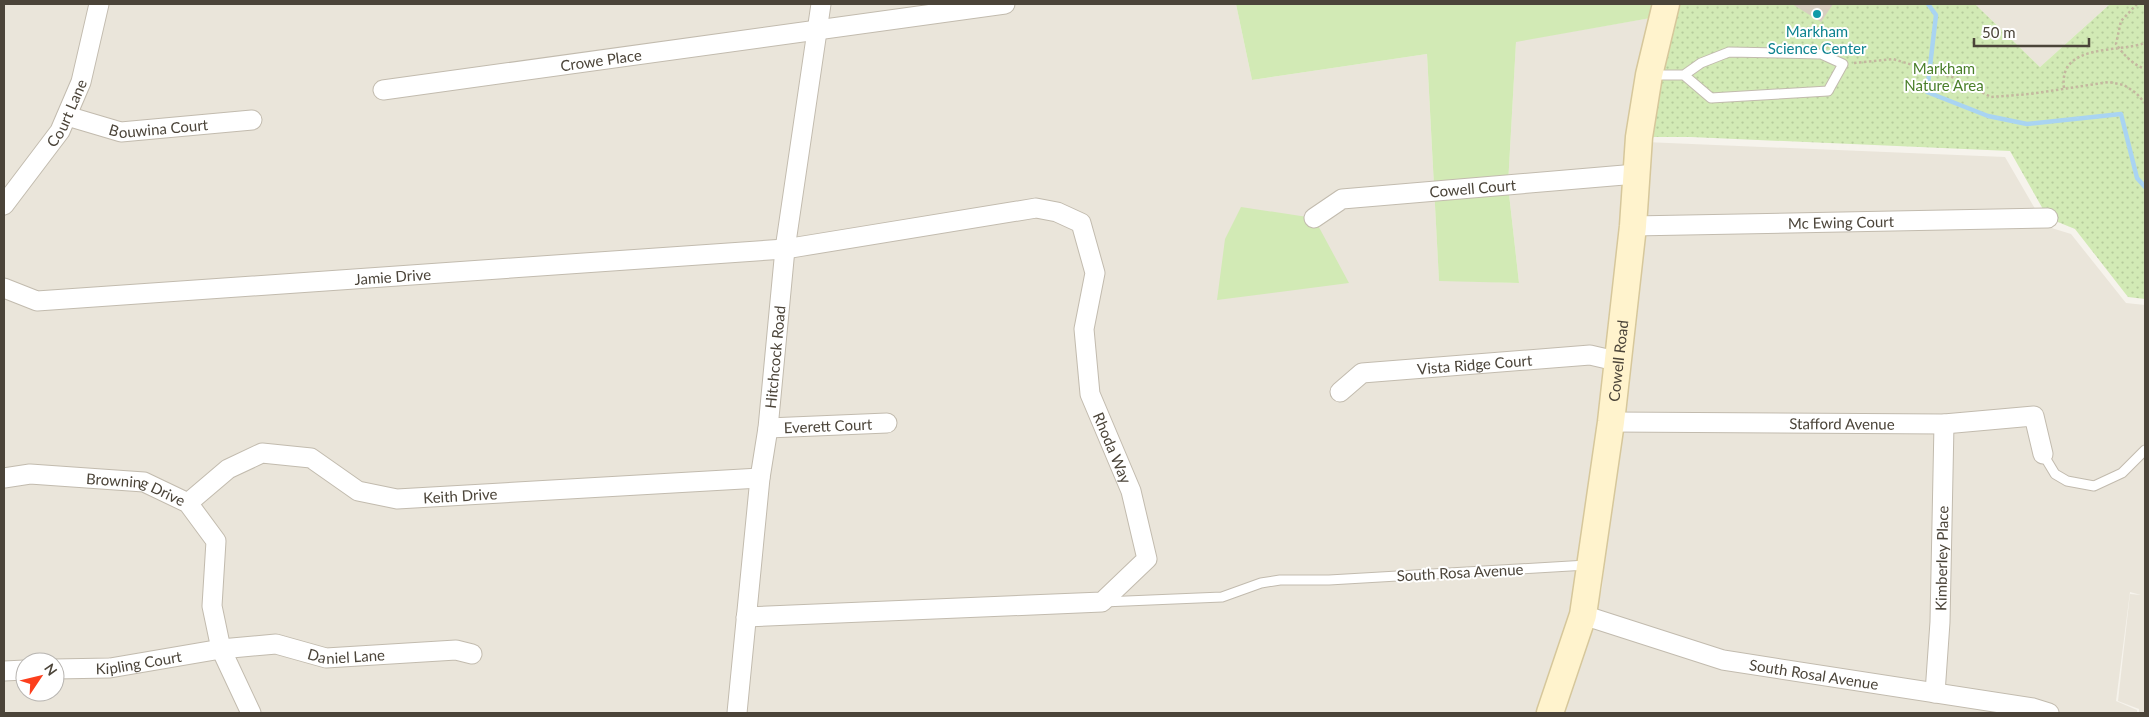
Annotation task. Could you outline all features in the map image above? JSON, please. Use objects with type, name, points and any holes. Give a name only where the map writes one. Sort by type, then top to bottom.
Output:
[{"type":"street","name":"Court Lane","points":[[4,205],[60,131],[81,82],[99,4]]},
{"type":"street","name":"Hitchcock Road","points":[[737,713],[760,478],[768,428],[785,249],[821,4]]},
{"type":"street","name":"Crowe Place","points":[[383,90],[1005,4]]},
{"type":"street","name":"Cowell Road","points":[[1550,713],[1583,615],[1611,422],[1616,361],[1633,226],[1639,137],[1649,75],[1666,4]]},
{"type":"street","name":"Bouwina Court","points":[[67,116],[122,132],[252,120]]},
{"type":"street","name":"Cowell Court","points":[[1314,218],[1342,200],[1636,174]]},
{"type":"street","name":"Rhoda Way","points":[[785,249],[1036,208],[1057,212],[1081,222],[1095,273],[1084,329],[1090,394],[1131,490],[1147,558],[1102,602]]},
{"type":"street","name":"Mc Ewing Court","points":[[1633,226],[2048,218]]},
{"type":"street","name":"Jamie Drive","points":[[4,288],[37,300],[785,249]]},
{"type":"street","name":"Vista Ridge Court","points":[[1340,392],[1362,373],[1590,355],[1616,361]]},
{"type":"street","name":"Stafford Avenue","points":[[1611,422],[1944,424],[2034,416],[2043,454]]},
{"type":"street","name":"Everett Court","points":[[768,428],[887,423]]},
{"type":"street","name":"Kimberley Place","points":[[1935,693],[1940,622],[1944,424]]},
{"type":"street","name":"Keith Drive","points":[[188,503],[228,469],[262,453],[311,458],[358,491],[397,499],[760,478]]},
{"type":"street","name":"Browning Drive","points":[[4,478],[30,474],[144,482],[188,503],[216,540],[212,606],[221,649],[251,713]]},
{"type":"street","points":[[746,617],[1102,602]]},
{"type":"street","name":"South Rosal Avenue","points":[[1583,615],[1723,660],[2033,708],[2049,713]]},
{"type":"street","name":"Daniel Lane","points":[[221,649],[276,644],[326,658],[456,650],[472,654]]},
{"type":"street","name":"Kipling Court","points":[[65,669],[110,668],[221,649]]},
{"type":"lane","points":[[1649,75],[1684,75],[1701,64],[1729,52],[1821,54],[1843,64],[1828,91],[1711,98],[1684,75]]},
{"type":"lane","points":[[2043,454],[2055,474],[2067,481],[2094,486],[2122,473],[2145,450]]},
{"type":"lane","name":"South Rosa Avenue","points":[[1102,602],[1222,597],[1270,582],[1590,565]]},
{"type":"path","points":[[2137,4],[2121,21],[2116,44],[2131,62],[2145,69]]},
{"type":"path","points":[[2064,88],[2063,78],[2067,67],[2079,57],[2145,43]]},
{"type":"path","points":[[1843,64],[1893,59],[1952,77],[1991,96],[2030,94],[2109,82],[2124,85],[2136,93],[2145,103]]},
{"type":"shaded area","points":[[4,4],[1236,4],[1252,80],[1427,54],[1439,280],[1519,283],[1508,185],[1516,41],[1662,16],[1611,422],[1550,713],[4,713]]},
{"type":"shaded area","points":[[1975,4],[2110,4],[2040,67]]},
{"type":"shaded area","points":[[1645,142],[2005,157],[2045,226],[2071,234],[2126,303],[2145,305],[2145,713],[2139,713],[2139,709],[2118,701],[2130,594],[2141,595],[2130,592],[2116,701],[2137,710],[2137,713],[1563,713],[1602,588]]},
{"type":"green space","points":[[1236,4],[1666,4],[1662,16],[1516,42],[1508,185],[1519,283],[1439,281],[1427,54],[1252,80]]},
{"type":"green space","name":"Markham Nature Area","points":[[1666,4],[1975,4],[2040,67],[2110,4],[2145,4],[2145,299],[2128,297],[2075,229],[2048,218],[2010,151],[1691,137],[1639,137]]},
{"type":"green space","points":[[1241,207],[1314,218],[1349,283],[1217,300],[1225,239]]},
{"type":"building","name":"Markham Science Center","points":[[1792,4],[1833,4],[1821,22]]},
{"type":"waterway","points":[[1928,4],[1936,15],[1927,92],[1988,116],[2027,124],[2121,114],[2137,178],[2145,187]]},
{"type":"place","name":"Markham Science Center","points":[[1817,14]]}]
